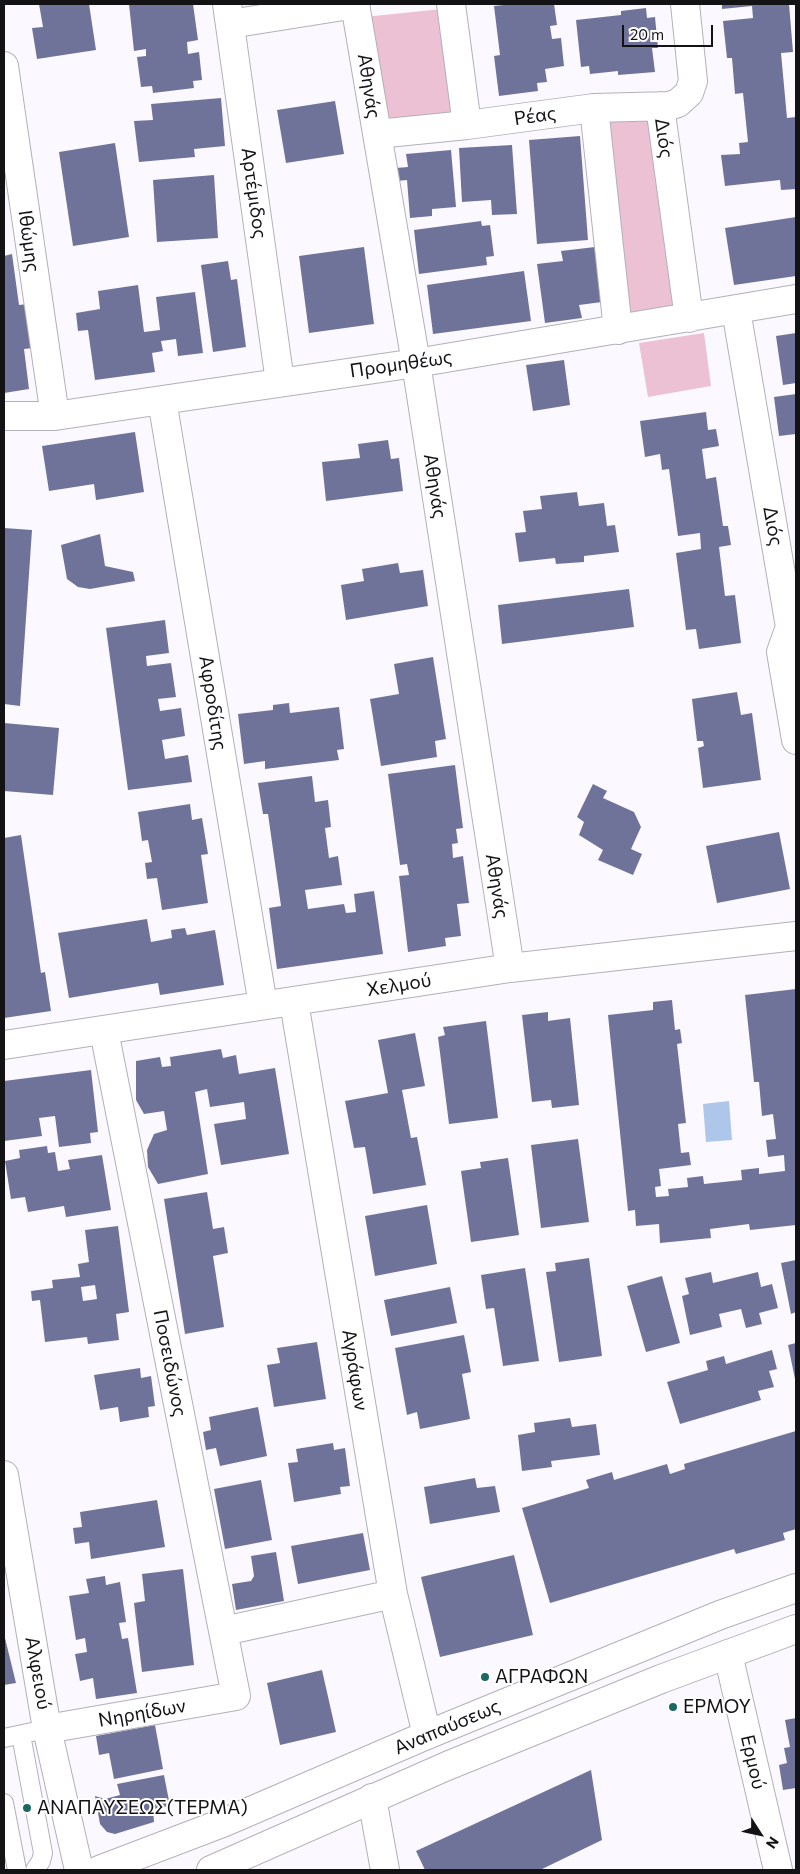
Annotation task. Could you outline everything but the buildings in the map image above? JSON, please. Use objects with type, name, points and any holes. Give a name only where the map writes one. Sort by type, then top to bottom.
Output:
[{"type":"street","points":[[228,14],[356,4]]},
{"type":"street","name":"Αθηνάς","points":[[356,4],[416,363],[510,968]]},
{"type":"street","points":[[451,4],[467,125]]},
{"type":"street","name":"Ρέας","points":[[377,134],[467,125],[594,108],[660,106],[678,103],[689,93],[693,81],[685,4]]},
{"type":"street","name":"Αρτέμιδος","points":[[228,14],[280,382]]},
{"type":"street","name":"Ιθώμης","points":[[4,66],[55,416]]},
{"type":"street","name":"Διός","points":[[660,106],[689,318]]},
{"type":"street","points":[[594,108],[618,330]]},
{"type":"street","name":"Προμηθέως","points":[[4,416],[55,416],[416,363],[796,299]]},
{"type":"street","name":"Διός","points":[[736,310],[790,627],[781,652],[796,740]]},
{"type":"street","name":"Αφροδίτης","points":[[162,400],[263,1005]]},
{"type":"street","name":"Χελμού","points":[[4,1046],[510,968],[796,936]]},
{"type":"street","name":"Αγράφων","points":[[294,1002],[392,1594],[427,1735]]},
{"type":"street","name":"Ποσειδώνος","points":[[104,1031],[236,1696]]},
{"type":"street","name":"Αλφειού","points":[[4,1475],[7,1521],[47,1729],[79,1870]]},
{"type":"street","name":"Αναπαύσεως","points":[[99,1870],[225,1822],[427,1735],[720,1614],[796,1588]]},
{"type":"street","points":[[224,1631],[392,1594]]},
{"type":"street","name":"Αναπαύσεως","points":[[211,1870],[372,1798],[661,1679],[796,1629]]},
{"type":"street","name":"Ερμού","points":[[728,1654],[778,1870]]},
{"type":"street","name":"Νηρηίδων","points":[[47,1729],[236,1696]]},
{"type":"street","points":[[372,1798],[385,1870]]},
{"type":"lane","points":[[4,1738],[47,1729]]},
{"type":"lane","points":[[21,1734],[43,1852],[41,1861],[35,1870]]},
{"type":"lane","points":[[4,1804],[17,1870]]},
{"type":"shaded area","points":[[442,9],[458,116],[382,127],[364,17]]},
{"type":"shaded area","points":[[653,109],[677,310],[629,317],[604,115]]},
{"type":"shaded area","points":[[704,333],[711,386],[648,397],[639,343]]},
{"type":"water","points":[[729,1101],[732,1140],[706,1142],[703,1104]]},
{"type":"place","name":"ΑΓΡΑΦΩΝ","points":[[485,1677]]},
{"type":"place","name":"ΕΡΜΟΥ","points":[[673,1707]]},
{"type":"place","name":"ΑΝΑΠΑΥΣΕΩΣ(ΤΕΡΜΑ)","points":[[27,1808]]}]
